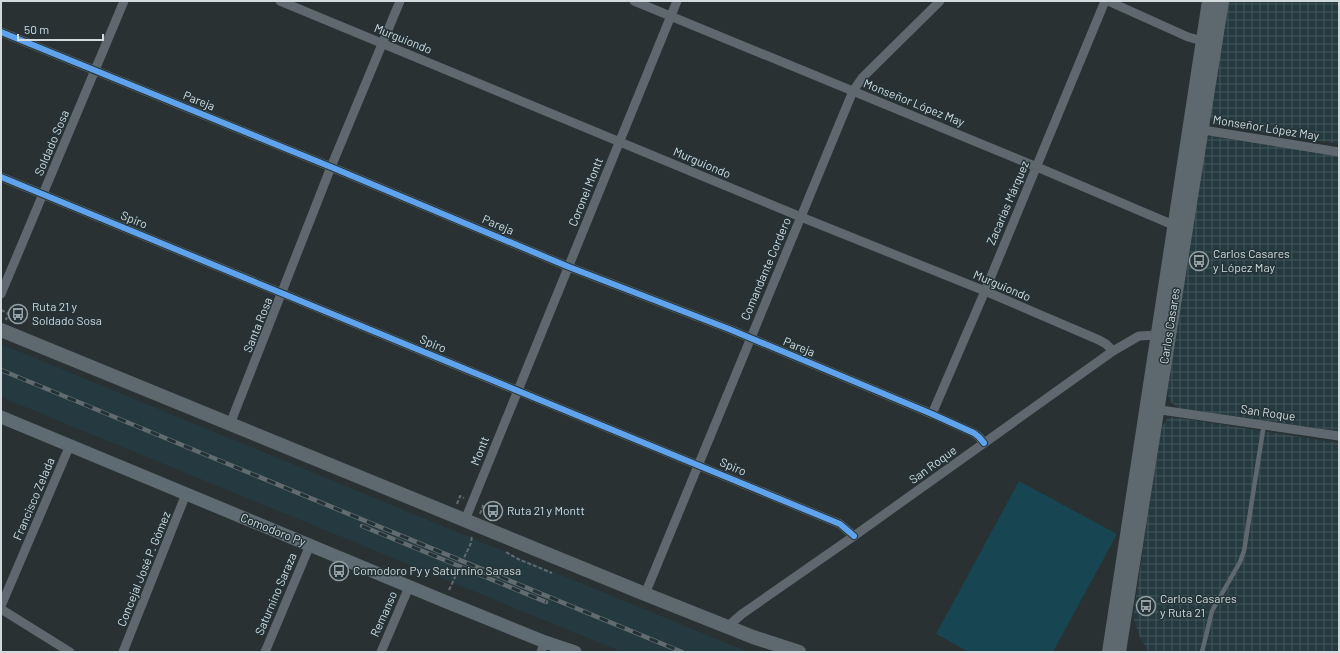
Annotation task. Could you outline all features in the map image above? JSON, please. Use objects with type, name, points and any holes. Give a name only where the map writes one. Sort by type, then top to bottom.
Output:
[{"type":"main road","name":"Carlos Casares","points":[[1196,129],[1203,41],[1210,1]]},
{"type":"main road","name":"Carlos Casares","points":[[1113,651],[1196,129],[1222,1]]},
{"type":"main road","name":"Carlos Casares","points":[[1152,409],[1158,335],[1180,228]]},
{"type":"main road","points":[[1,330],[645,594],[727,627],[799,652]]},
{"type":"main road","name":"Comodoro Py","points":[[1,416],[444,601],[543,647],[575,652]]},
{"type":"street","name":"Soldado Sosa","points":[[1,294],[44,195],[124,1]]},
{"type":"street","name":"Murguiondo","points":[[280,1],[801,217],[985,291],[1099,340],[1113,351]]},
{"type":"street","name":"Santa Rosa","points":[[230,424],[331,167],[400,1]]},
{"type":"street","name":"Monseñor López May","points":[[634,1],[1180,228]]},
{"type":"street","name":"Coronel Montt","points":[[518,391],[619,141],[678,1]]},
{"type":"street","name":"Comandante Cordero","points":[[645,594],[853,91],[862,78],[940,1]]},
{"type":"street","name":"Zacarías Márquez","points":[[932,414],[985,291],[1105,1]]},
{"type":"street","points":[[1108,1],[1188,37],[1203,41]]},
{"type":"street","name":"Pareja","points":[[1,32],[331,167],[569,267],[750,339],[932,414],[974,433],[984,443]]},
{"type":"street","name":"Monseñor López May","points":[[1196,129],[1339,152]]},
{"type":"street","name":"Spiro","points":[[1,177],[840,524],[854,536]]},
{"type":"street","name":"San Roque","points":[[727,627],[742,614],[1113,351],[1139,336],[1158,335]]},
{"type":"street","name":"Montt","points":[[464,520],[518,391]]},
{"type":"street","name":"San Roque","points":[[1152,409],[1339,436]]},
{"type":"street","name":"Francisco Zelada","points":[[1,606],[70,446]]},
{"type":"street","name":"Concejal José P. Gómez","points":[[123,652],[186,494]]},
{"type":"street","name":"Saturnino Saraza","points":[[265,652],[310,545]]},
{"type":"street","name":"Remanso","points":[[381,652],[409,587]]},
{"type":"street","points":[[1,609],[70,652]]},
{"type":"street","name":"Comodoro Py","points":[[543,647],[567,652]]},
{"type":"lane","points":[[1202,652],[1212,611],[1240,562],[1244,551],[1264,424]]},
{"type":"path","points":[[444,601],[472,536],[464,520],[460,496],[483,506],[464,520]]},
{"type":"shaded area","points":[[1226,1],[1339,1],[1339,144],[1221,126],[1214,123],[1210,116]]},
{"type":"shaded area","points":[[1210,136],[1339,156],[1339,431],[1178,408],[1171,402],[1167,393],[1203,141]]},
{"type":"shaded area","points":[[1,344],[748,652],[622,652],[1,397]]},
{"type":"shaded area","points":[[1172,417],[1339,443],[1339,652],[1149,652],[1139,635],[1133,617],[1161,428],[1167,419]]},
{"type":"shaded area","points":[[1019,481],[1117,534],[1053,652],[969,652],[936,634]]},
{"type":"railway","points":[[1,370],[682,652]]},
{"type":"railway","points":[[362,526],[546,602]]},
{"type":"cycle path","points":[[1,32],[331,167],[569,267],[729,329],[932,414],[974,433],[984,443]]},
{"type":"cycle path","points":[[1,177],[840,524],[854,536]]},
{"type":"place","name":"Carlos Casares y López May","points":[[1199,261]]},
{"type":"place","name":"Ruta 21 y Soldado Sosa","points":[[18,314]]},
{"type":"place","name":"Ruta 21 y Montt","points":[[493,511]]},
{"type":"place","name":"Comodoro Py y Saturnino Sarasa","points":[[339,571]]},
{"type":"place","name":"Carlos Casares y Ruta 21","points":[[1146,606]]}]
